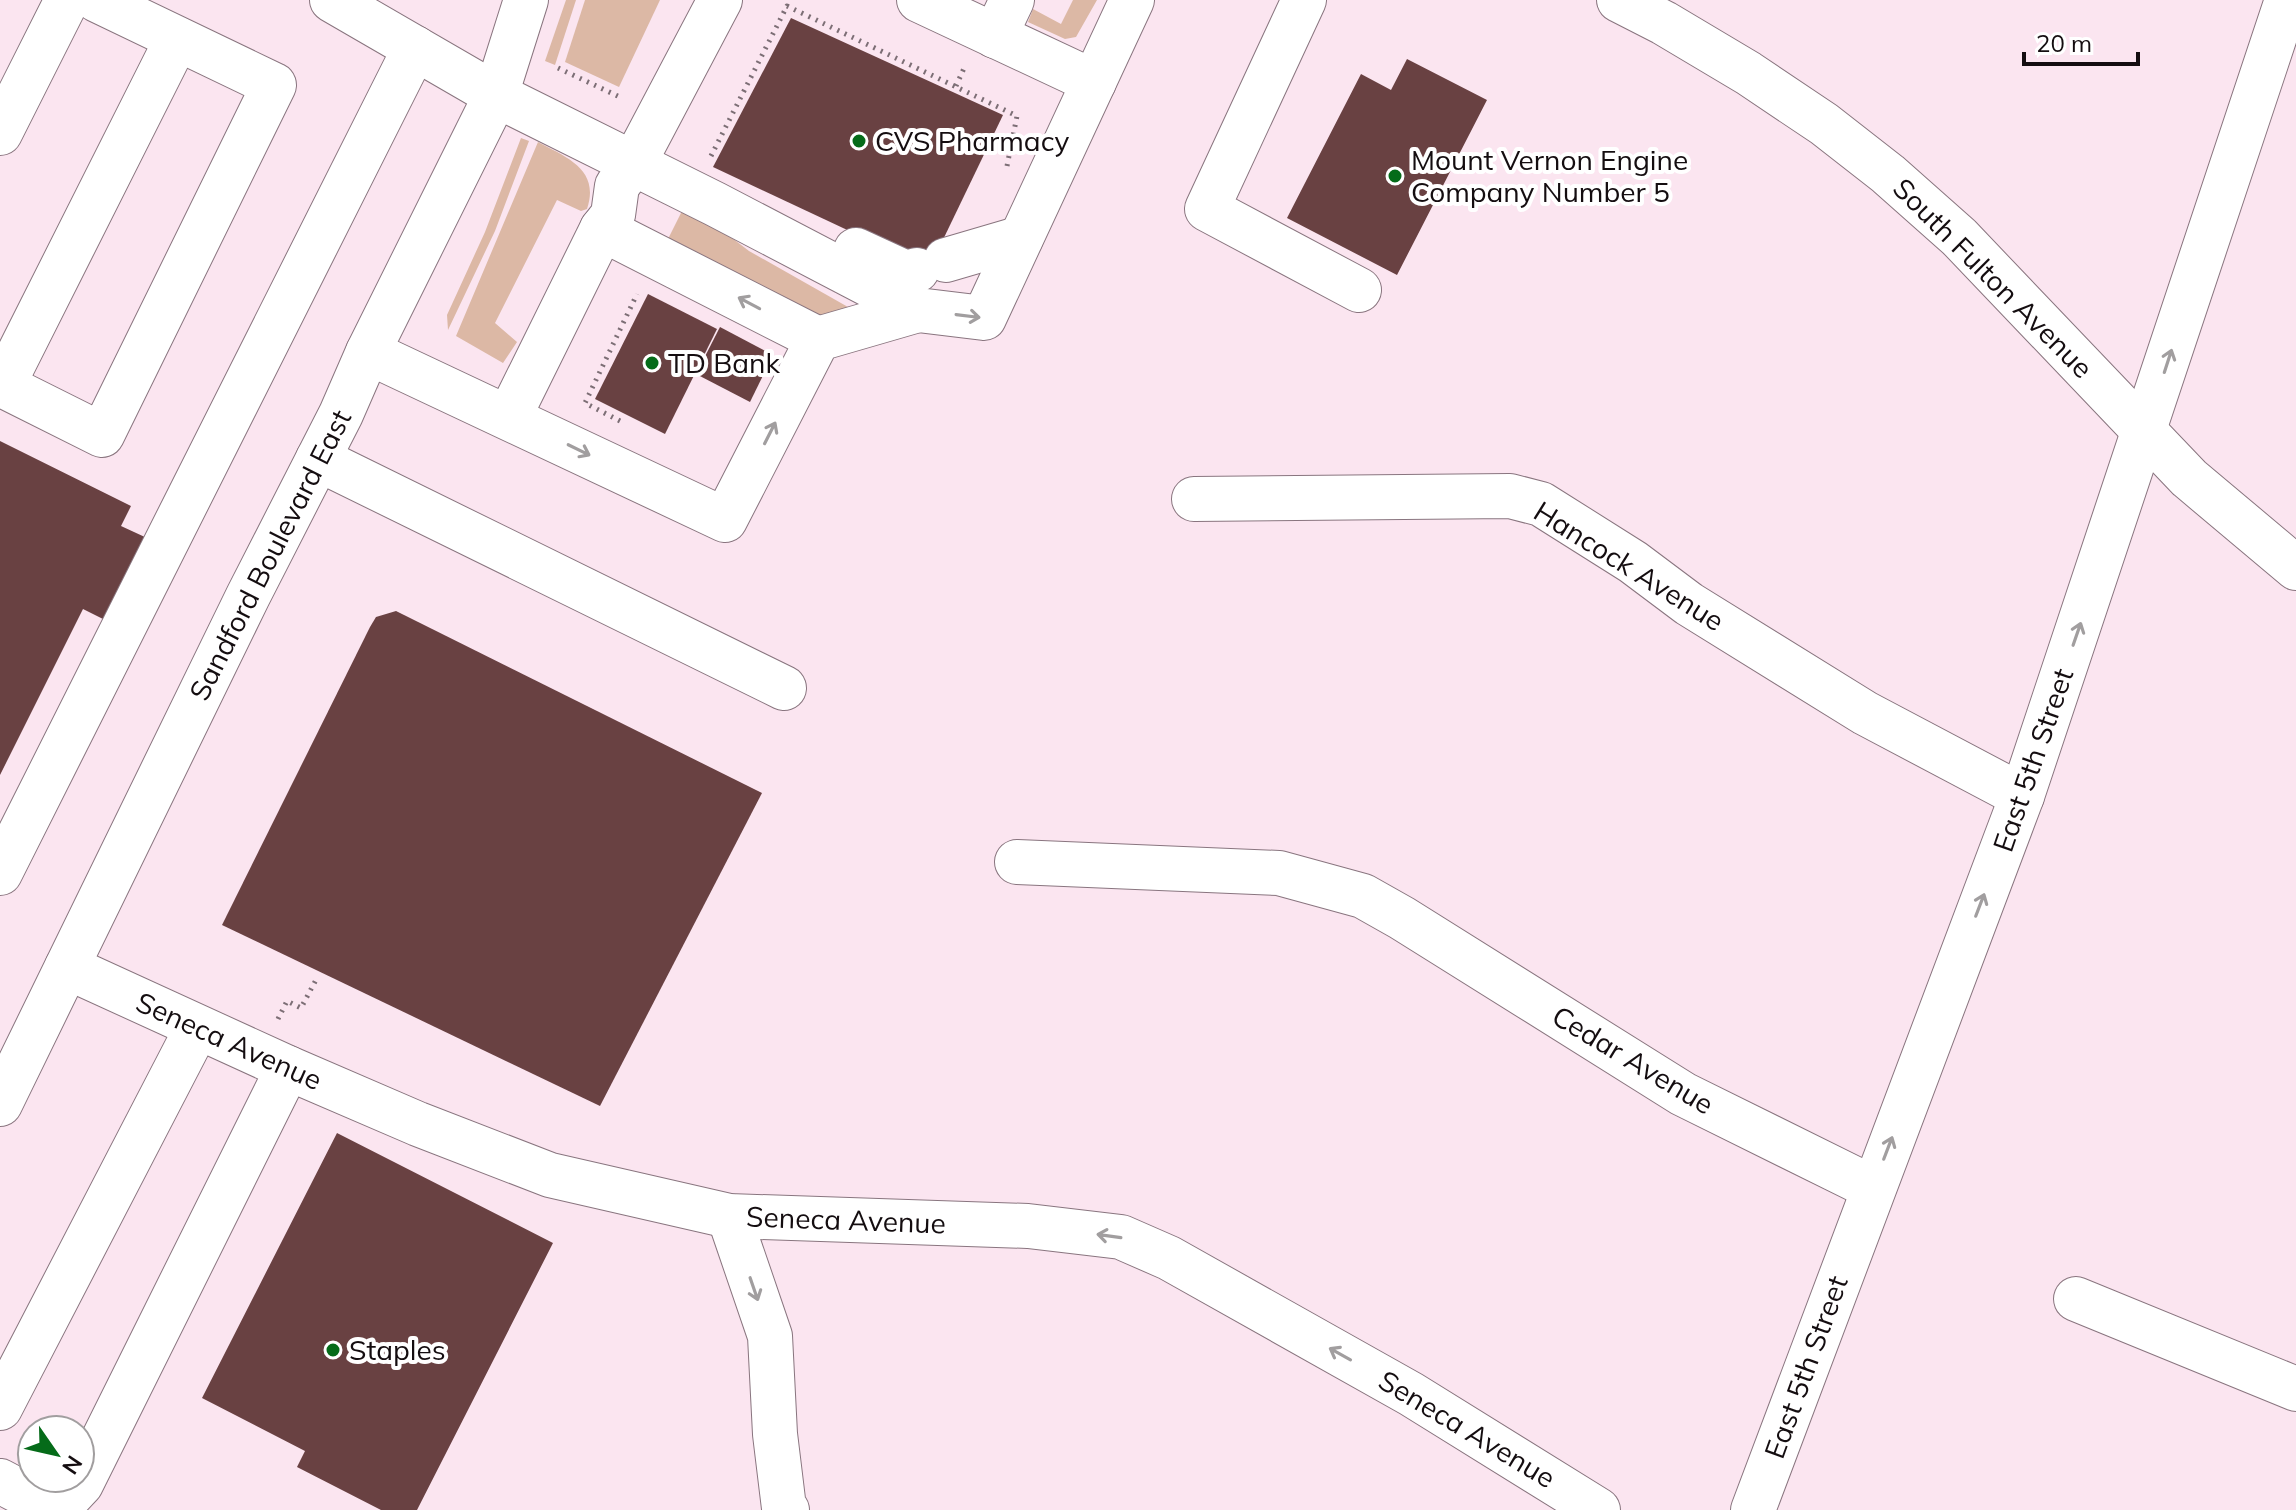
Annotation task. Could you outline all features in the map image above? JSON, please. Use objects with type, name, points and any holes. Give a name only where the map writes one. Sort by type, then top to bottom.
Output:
[{"type":"street","points":[[0,133],[67,0]]},
{"type":"street","points":[[97,0],[274,85],[102,435],[2,384],[177,39]]},
{"type":"street","points":[[332,0],[496,95],[679,186],[927,280],[984,318],[1132,0]]},
{"type":"street","name":"Sandford Boulevard East","points":[[5,1083],[67,967],[496,95],[526,0]]},
{"type":"street","points":[[679,186],[720,0]]},
{"type":"street","points":[[919,0],[1004,18],[1094,82]]},
{"type":"street","points":[[1304,0],[1207,209],[1359,290]]},
{"type":"street","name":"South Fulton Avenue","points":[[1619,0],[1748,73],[1824,124],[1888,174],[1959,237],[2189,478],[2296,568]]},
{"type":"street","name":"East 5th Street","points":[[1753,1510],[2022,796],[2287,0]]},
{"type":"street","points":[[0,873],[415,48]]},
{"type":"street","points":[[509,417],[607,222],[617,186],[679,186]]},
{"type":"street","points":[[607,222],[656,255],[818,339]]},
{"type":"street","points":[[368,352],[725,520],[818,339],[927,280],[1021,238]]},
{"type":"street","points":[[318,459],[784,688]]},
{"type":"street","name":"Hancock Avenue","points":[[1194,499],[1510,496],[1541,504],[1633,562],[1689,604],[1865,713],[2022,796]]},
{"type":"street","name":"Cedar Avenue","points":[[1017,862],[1279,873],[1363,896],[1683,1094],[1873,1188]]},
{"type":"street","name":"Seneca Avenue","points":[[67,967],[197,1028],[418,1124],[550,1175],[729,1216],[1028,1226],[1121,1237],[1169,1258],[1411,1394],[1598,1510]]},
{"type":"street","points":[[0,1408],[197,1028]]},
{"type":"street","points":[[0,1481],[49,1507],[66,1500],[81,1484],[288,1068]]},
{"type":"street","points":[[729,1216],[770,1336],[775,1434],[784,1508],[787,1510]]},
{"type":"street","points":[[2076,1299],[2296,1389]]},
{"type":"path","points":[[679,186],[787,6],[1017,116],[1005,174]]},
{"type":"path","points":[[633,428],[585,403],[656,255]]},
{"type":"path","points":[[276,1024],[287,1001],[301,1008],[318,976]]},
{"type":"shaded area","points":[[566,0],[576,0],[555,65],[545,61]]},
{"type":"shaded area","points":[[585,0],[660,0],[619,87],[565,62]]},
{"type":"shaded area","points":[[1073,0],[1097,0],[1076,37],[1065,39],[1028,22],[1033,9],[1061,24]]},
{"type":"shaded area","points":[[521,138],[529,141],[495,231],[448,330],[447,315],[485,232]]},
{"type":"shaded area","points":[[538,142],[579,167],[589,184],[590,196],[587,209],[581,211],[557,200],[495,323],[517,342],[503,363],[456,336]]},
{"type":"shaded area","points":[[681,213],[702,215],[749,251],[848,307],[849,313],[825,323],[666,243]]},
{"type":"building","name":"CVS Pharmacy","points":[[791,18],[1003,115],[939,248],[907,258],[713,167]]},
{"type":"building","points":[[1407,59],[1487,100],[1397,275],[1287,218],[1361,74],[1391,90]]},
{"type":"building","points":[[648,294],[717,329],[665,434],[595,399]]},
{"type":"building","points":[[720,327],[773,355],[750,402],[696,374]]},
{"type":"building","points":[[0,441],[131,506],[121,526],[147,538],[107,621],[83,609],[0,775]]},
{"type":"building","points":[[396,611],[762,793],[600,1106],[222,925],[370,627],[376,617]]},
{"type":"building","points":[[337,1133],[553,1243],[417,1510],[381,1510],[297,1467],[305,1451],[202,1398]]},
{"type":"place","name":"CVS Pharmacy","points":[[859,141]]},
{"type":"place","name":"Mount Vernon Engine Company Number 5","points":[[1395,176]]},
{"type":"place","name":"TD Bank","points":[[652,363]]},
{"type":"place","name":"Staples","points":[[333,1350]]}]
